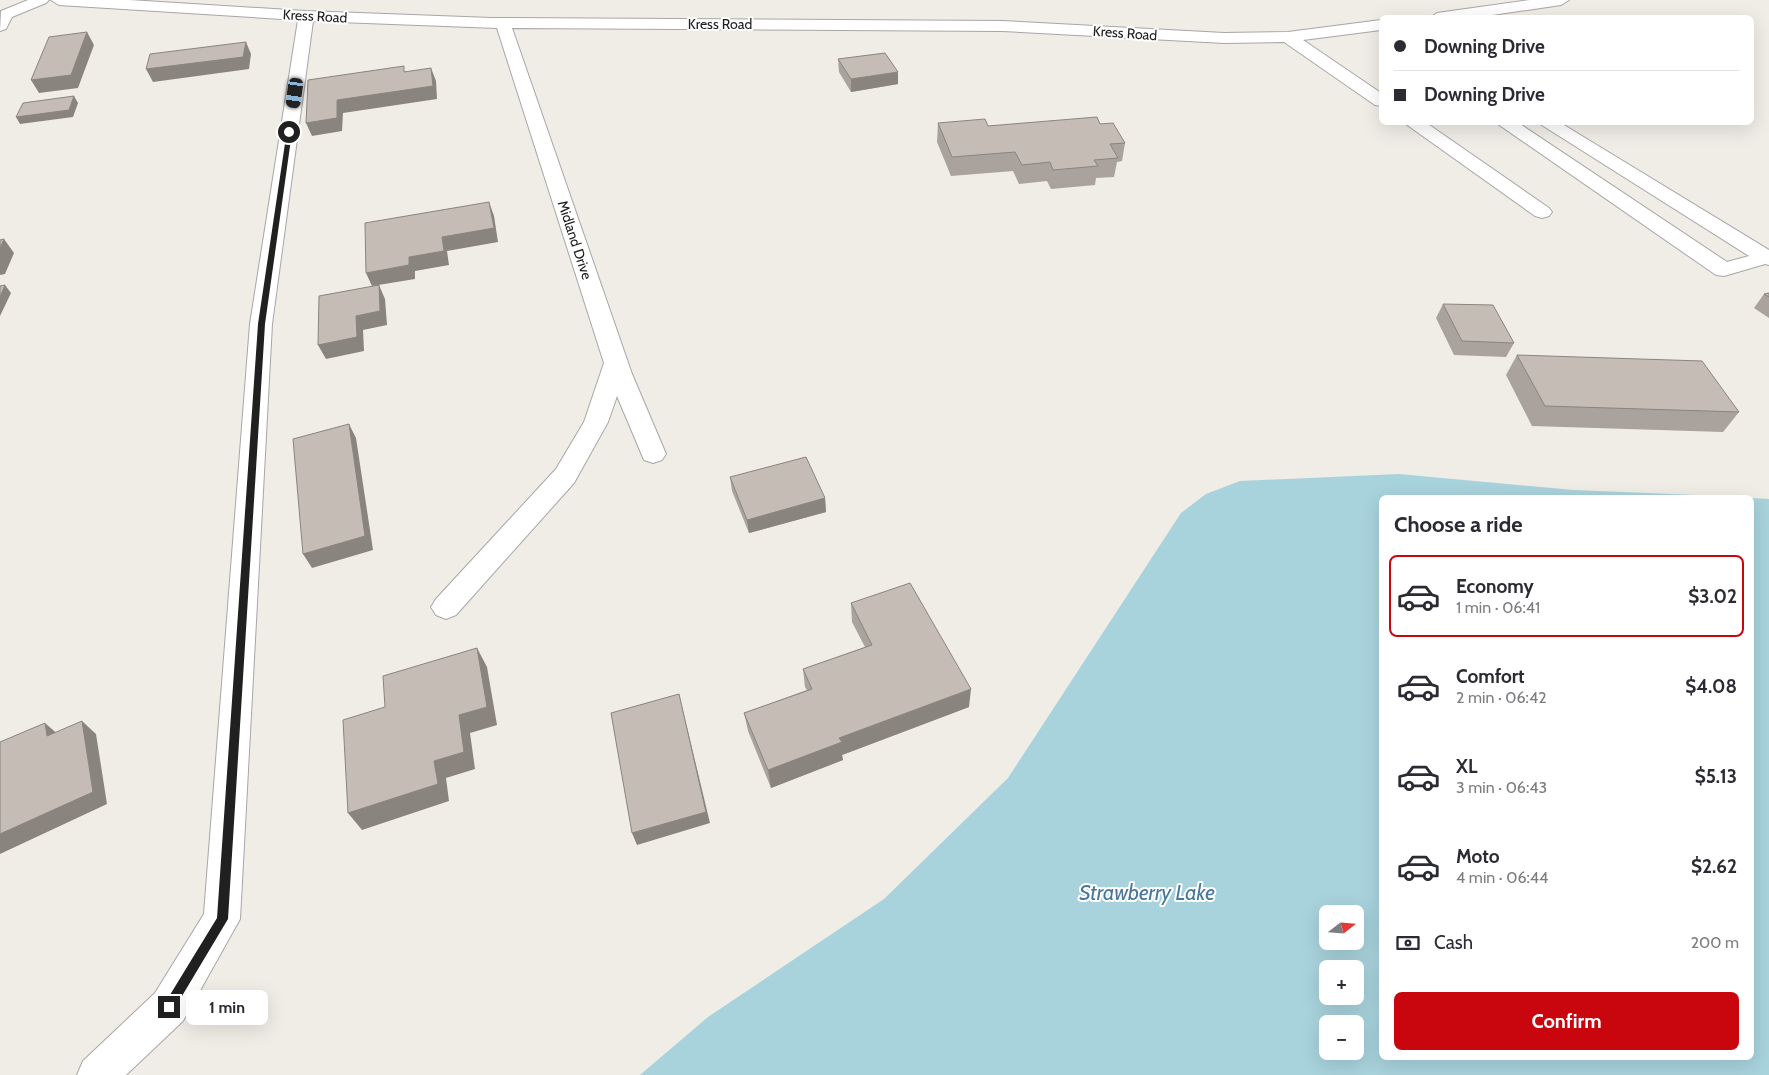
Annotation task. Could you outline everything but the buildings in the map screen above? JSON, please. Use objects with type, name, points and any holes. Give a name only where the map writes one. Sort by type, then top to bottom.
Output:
[{"type":"street","points":[[0,26],[6,14],[41,0]]},
{"type":"street","name":"Kress Road","points":[[59,0],[306,16],[503,23],[1002,26],[1166,36],[1288,37],[1379,25]]},
{"type":"street","points":[[1458,15],[1561,0]]},
{"type":"street","points":[[97,1075],[169,1007],[222,919],[261,324],[306,16]]},
{"type":"street","name":"Midland Drive","points":[[503,23],[616,363],[653,454]]},
{"type":"street","points":[[1363,28],[1379,39]]},
{"type":"street","points":[[1288,37],[1379,100]]},
{"type":"street","points":[[1416,125],[1542,212]]},
{"type":"street","points":[[1508,125],[1724,270],[1767,258]]},
{"type":"street","points":[[1551,125],[1767,258]]},
{"type":"street","points":[[446,607],[565,476],[596,422],[616,363]]},
{"type":"water","name":"Strawberry Lake","points":[[1399,474],[1573,490],[1695,495],[1379,495],[1379,1060],[1754,1060],[1754,498],[1769,499],[1769,1075],[640,1075],[708,1017],[884,899],[1008,778],[1181,513],[1206,494],[1240,481]]},
{"type":"route","points":[[169,1007],[222,919],[261,324],[289,132]]}]
